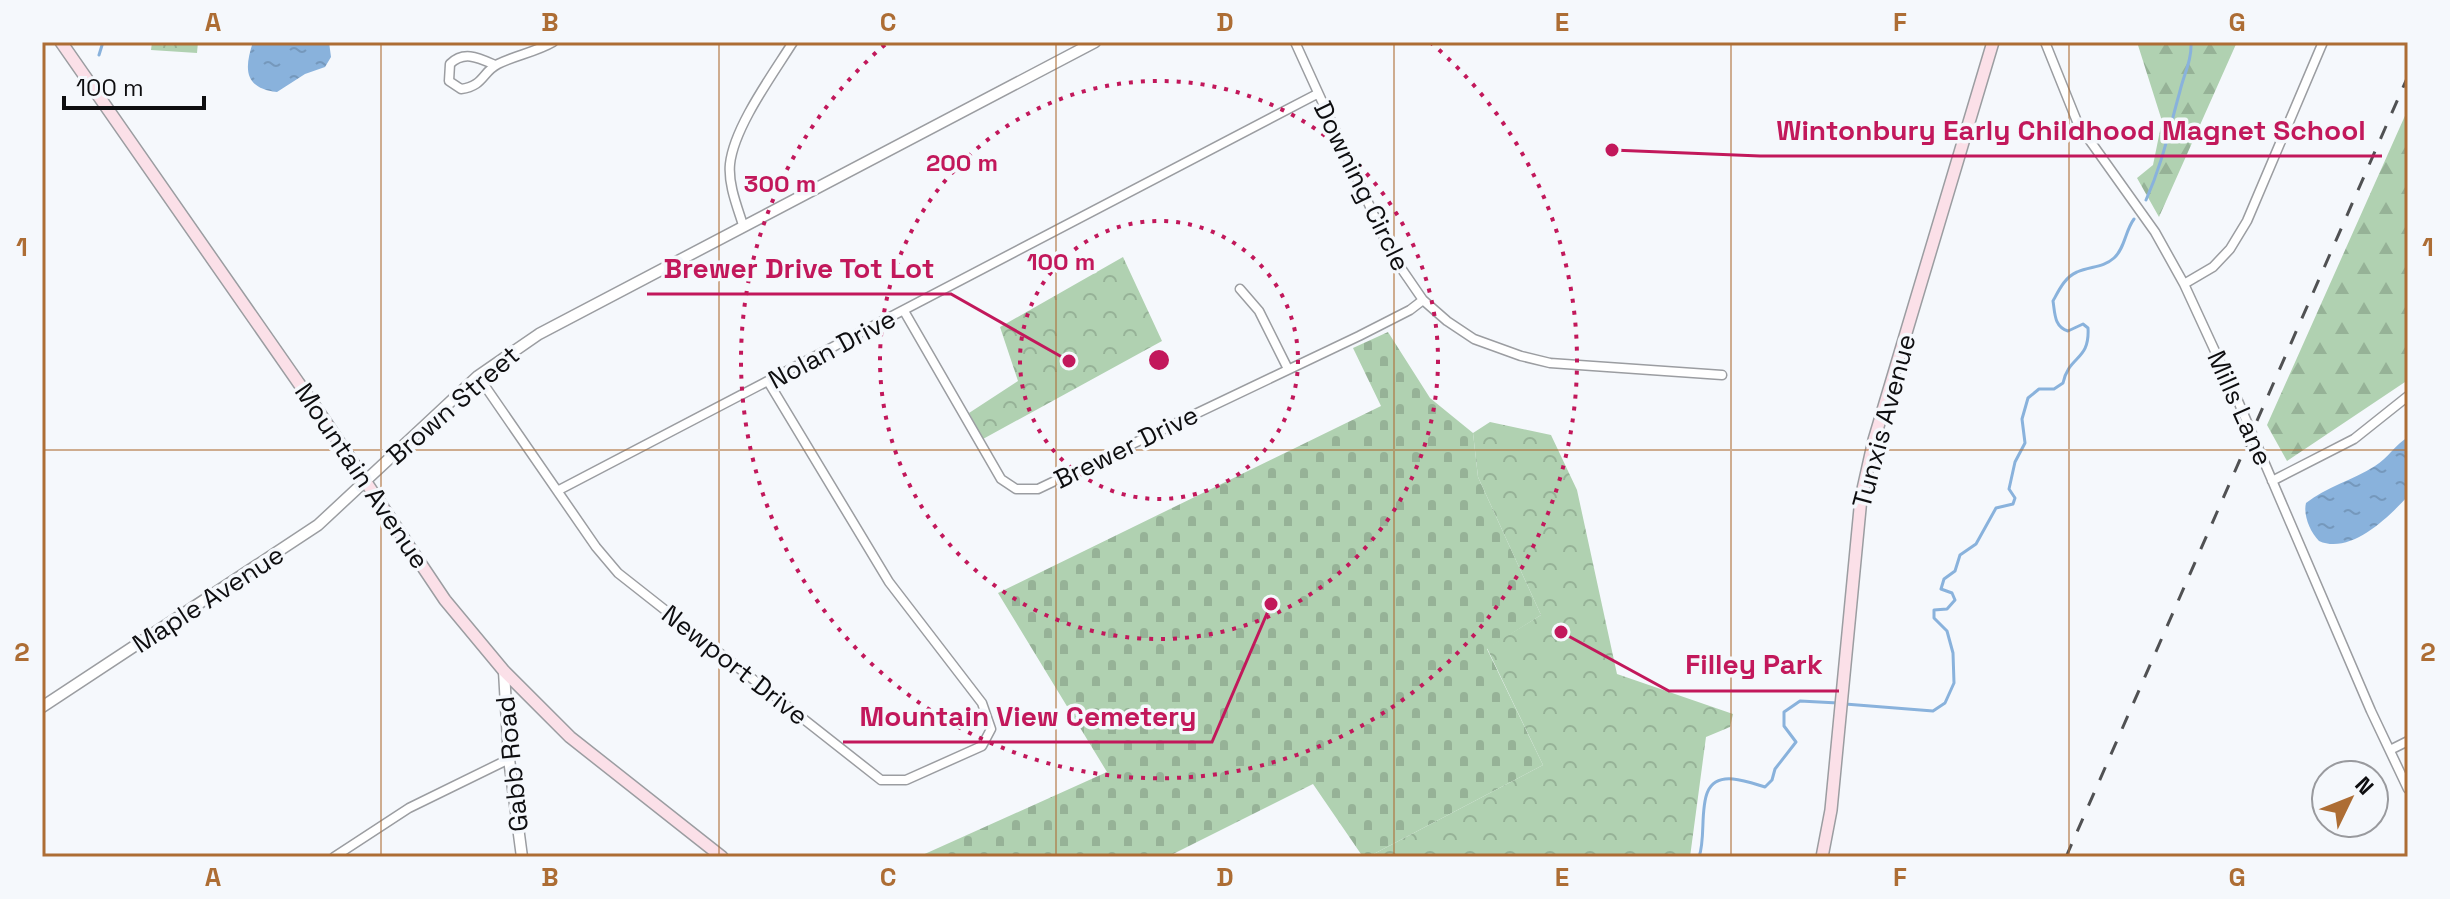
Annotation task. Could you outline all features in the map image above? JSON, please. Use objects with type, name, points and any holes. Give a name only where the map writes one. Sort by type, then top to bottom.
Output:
[{"type":"main road","name":"Mountain Avenue","points":[[61,42],[366,480],[445,600],[504,671],[570,737],[722,857]]},
{"type":"main road","name":"Tunxis Avenue","points":[[1822,857],[1831,810],[1861,498],[1874,440],[1993,42]]},
{"type":"street","points":[[495,65],[462,56],[450,64],[449,81],[461,89],[475,86],[495,65],[538,51],[553,42]]},
{"type":"street","points":[[743,225],[730,164],[758,99],[793,42]]},
{"type":"street","name":"Brown Street","points":[[366,480],[478,376],[539,334],[1095,42]]},
{"type":"street","name":"Downing Circle","points":[[1295,42],[1392,255],[1423,300],[1474,339],[1521,356],[1550,363],[1722,375]]},
{"type":"street","name":"Mills Lane","points":[[2045,42],[2078,124],[2155,232],[2184,284],[2408,789]]},
{"type":"street","points":[[2184,284],[2213,267],[2230,249],[2247,221],[2323,42]]},
{"type":"street","name":"Nolan Drive","points":[[559,490],[769,383],[1317,94]]},
{"type":"street","points":[[1240,289],[1259,311],[1288,369]]},
{"type":"street","name":"Brewer Drive","points":[[904,311],[1001,479],[1016,489],[1038,489],[1410,310],[1423,300]]},
{"type":"street","name":"Newport Drive","points":[[478,376],[596,547],[618,573],[881,780],[906,780],[982,746],[991,729],[982,703],[889,582],[769,383]]},
{"type":"street","points":[[2272,481],[2354,439],[2408,396]]},
{"type":"street","name":"Maple Avenue","points":[[42,707],[318,525],[366,480]]},
{"type":"street","name":"Gabb Road","points":[[504,671],[509,759],[522,857]]},
{"type":"street","points":[[2390,750],[2408,741]]},
{"type":"street","points":[[334,857],[409,808],[509,759]]},
{"type":"green space","points":[[152,42],[198,42],[197,53],[151,50]]},
{"type":"green space","points":[[2137,42],[2237,42],[2159,217],[2137,178],[2153,165],[2162,121]]},
{"type":"green space","points":[[2408,109],[2408,380],[2287,461],[2267,425]]},
{"type":"green space","points":[[1123,257],[1162,341],[983,439],[969,413],[1018,381],[1000,327]]},
{"type":"green space","points":[[1388,332],[1430,398],[1473,433],[1478,477],[1541,615],[1487,649],[1543,765],[1368,857],[1363,857],[1313,784],[1167,857],[918,857],[1107,772],[998,593],[1381,406],[1353,348]]},
{"type":"green space","points":[[1490,422],[1551,435],[1577,490],[1617,674],[1733,714],[1730,727],[1706,737],[1690,857],[1368,857],[1543,765],[1487,648],[1541,615],[1478,477],[1473,433]]},
{"type":"water","points":[[253,42],[329,42],[331,57],[325,67],[305,74],[277,92],[266,90],[249,76],[248,61]]},
{"type":"water","points":[[2408,437],[2408,496],[2379,524],[2356,539],[2331,544],[2319,541],[2308,523],[2306,503],[2375,466]]},
{"type":"waterway","points":[[99,55],[103,42]]},
{"type":"waterway","points":[[2146,200],[2165,146],[2189,61],[2191,42]]},
{"type":"waterway","points":[[1845,704],[1933,711],[1945,703],[1954,683],[1953,653],[1947,631],[1934,618],[1934,610],[1947,609],[1955,600],[1952,593],[1941,589],[1944,579],[1955,571],[1960,555],[1976,544],[1996,508],[2013,504],[2015,498],[2009,489],[2015,462],[2025,443],[2022,419],[2028,398],[2039,389],[2054,389],[2063,383],[2070,367],[2086,347],[2088,328],[2083,324],[2068,331],[2063,329],[2056,319],[2053,301],[2073,274],[2114,258],[2134,219]]},
{"type":"waterway","points":[[1699,857],[1704,806],[1711,786],[1720,780],[1733,779],[1765,787],[1796,742],[1784,726],[1784,712],[1800,701],[1838,703]]},
{"type":"railway","points":[[2066,857],[2408,76]]},
{"type":"place","name":"Wintonbury Early Childhood Magnet School","points":[[1612,150]]},
{"type":"place","name":"Brewer Drive Tot Lot","points":[[1069,361]]},
{"type":"place","name":"Mountain View Cemetery","points":[[1271,604]]},
{"type":"place","name":"Filley Park","points":[[1561,632]]}]
